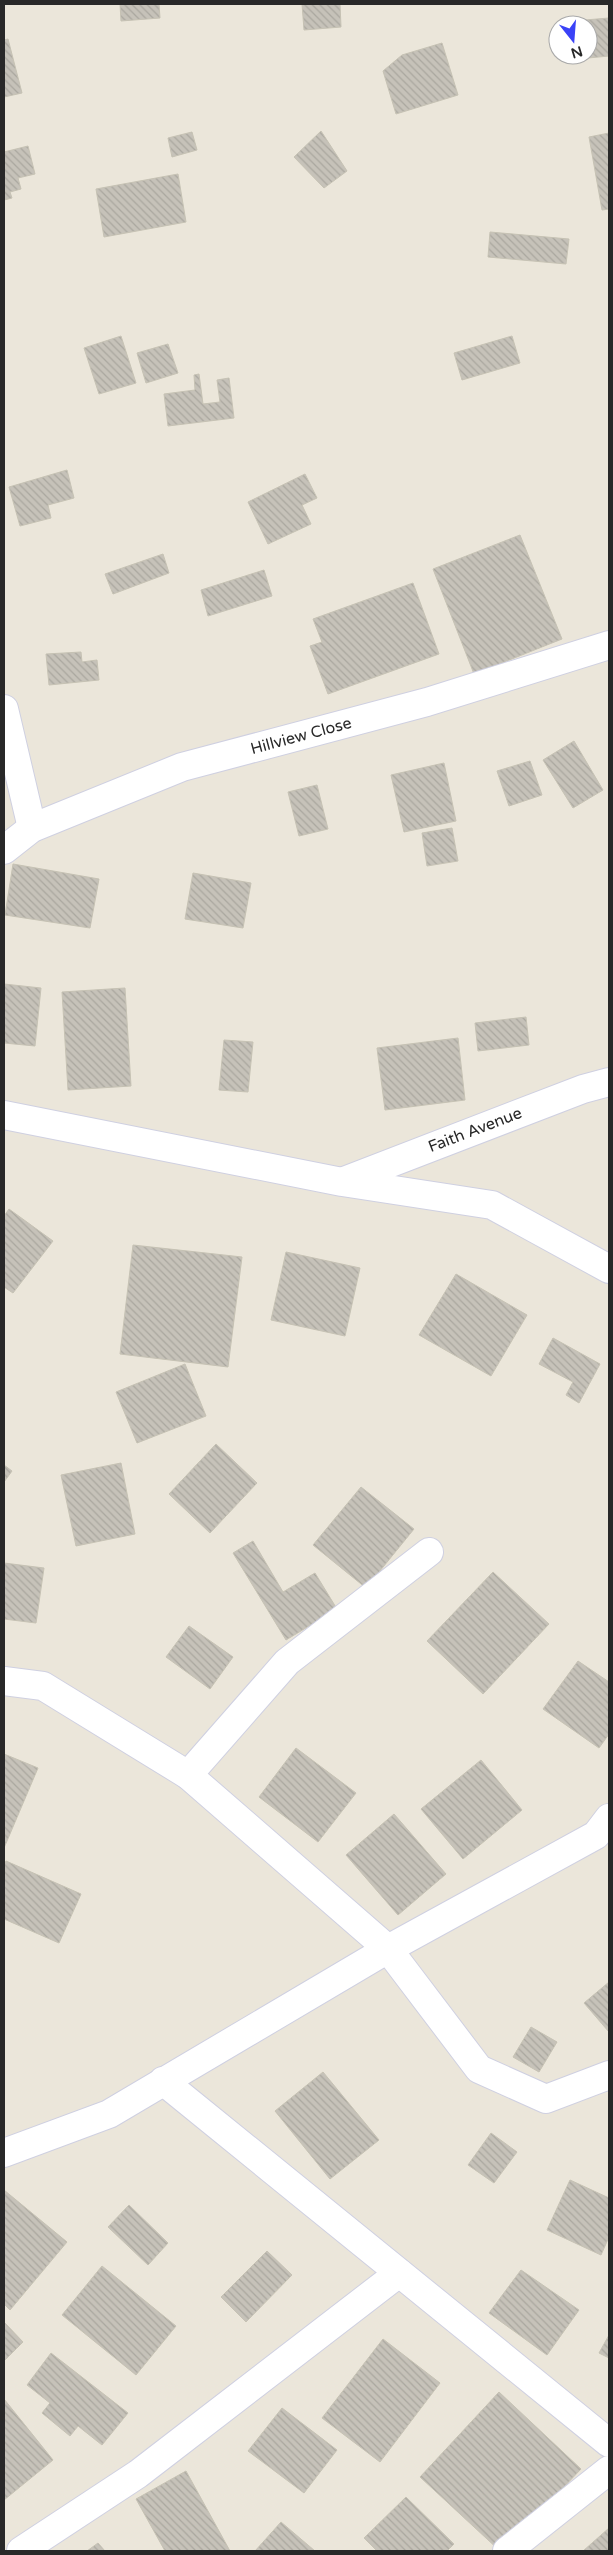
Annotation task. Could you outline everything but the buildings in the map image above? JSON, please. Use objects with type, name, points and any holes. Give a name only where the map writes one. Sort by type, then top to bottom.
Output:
[{"type":"street","name":"Hillview Close","points":[[4,850],[32,828],[182,767],[427,702],[609,645]]},
{"type":"street","points":[[4,709],[32,828]]},
{"type":"street","name":"Faith Avenue","points":[[342,1182],[582,1089],[609,1082]]},
{"type":"street","points":[[4,1116],[342,1182],[492,1205],[609,1269]]},
{"type":"street","points":[[188,1775],[287,1662],[429,1552]]},
{"type":"street","points":[[4,1681],[43,1686],[188,1775],[388,1948],[479,2069],[546,2099],[609,2074]]},
{"type":"street","points":[[4,2153],[109,2114],[388,1948],[596,1835],[609,1818]]},
{"type":"street","points":[[163,2082],[609,2443]]},
{"type":"street","points":[[20,2551],[138,2474],[399,2273]]},
{"type":"street","points":[[507,2551],[609,2470]]}]
